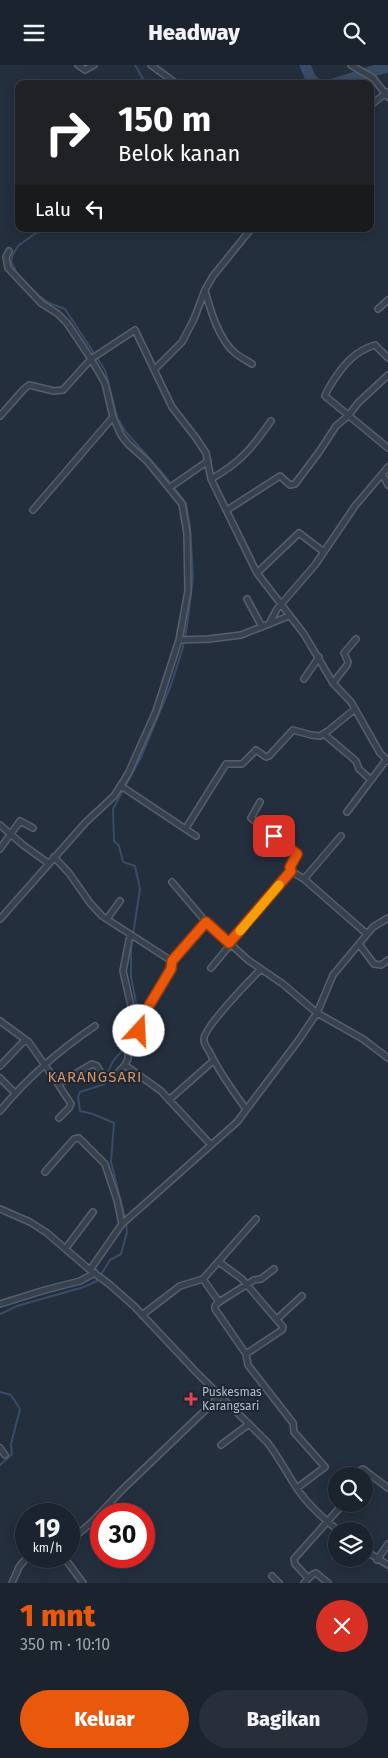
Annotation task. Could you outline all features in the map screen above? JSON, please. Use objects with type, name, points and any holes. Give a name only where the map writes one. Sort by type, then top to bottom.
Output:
[{"type":"street","points":[[78,65],[85,70],[94,65]]},
{"type":"street","points":[[151,65],[172,80]]},
{"type":"street","points":[[351,65],[373,78],[387,94],[374,103]]},
{"type":"street","points":[[155,369],[185,338],[205,291],[217,271],[249,232]]},
{"type":"street","points":[[0,919],[86,822],[124,788],[183,641],[188,591],[187,533],[182,504],[172,486],[124,440],[113,417],[105,383],[94,357],[67,323],[58,314],[41,303],[8,268],[6,263],[9,251]]},
{"type":"street","points":[[205,291],[216,323],[233,352],[252,364]]},
{"type":"street","points":[[378,309],[388,300]]},
{"type":"street","points":[[0,416],[26,386],[32,385],[54,391],[63,390],[94,357],[135,330],[172,407],[206,453],[211,479],[257,573],[304,634],[333,683],[351,702],[380,753],[387,760],[347,812]]},
{"type":"street","points":[[388,358],[374,345],[355,355],[343,365],[325,396],[388,448]]},
{"type":"street","points":[[227,510],[280,476],[290,485],[295,485],[336,426],[388,375]]},
{"type":"street","points":[[33,510],[113,417]]},
{"type":"street","points":[[211,479],[245,456],[271,421]]},
{"type":"street","points":[[172,486],[208,461]]},
{"type":"street","points":[[269,624],[281,605],[315,565],[355,506],[388,467]]},
{"type":"street","points":[[382,474],[388,485]]},
{"type":"street","points":[[257,573],[299,533],[324,552]]},
{"type":"street","points":[[247,599],[262,627]]},
{"type":"street","points":[[183,641],[241,635],[289,616]]},
{"type":"street","points":[[333,683],[347,665],[348,662],[344,653],[356,639]]},
{"type":"street","points":[[304,679],[319,657]]},
{"type":"street","points":[[186,828],[226,764],[242,764],[256,749],[265,756],[269,756],[293,730],[311,735],[324,734],[355,709]]},
{"type":"street","points":[[324,734],[356,761],[358,769],[371,780]]},
{"type":"street","points":[[124,788],[196,836]]},
{"type":"street","points":[[211,968],[229,943],[291,871],[290,867],[297,855],[251,818],[260,802]]},
{"type":"street","points":[[0,849],[21,821],[32,828]]},
{"type":"street","points":[[0,825],[48,863]]},
{"type":"street","points":[[304,879],[341,837]]},
{"type":"street","points":[[54,857],[69,873],[90,903],[107,919],[172,961]]},
{"type":"street","points":[[291,871],[304,879],[367,934]]},
{"type":"street","points":[[172,882],[206,922],[229,943],[283,984],[317,1013],[363,1039],[388,1058]]},
{"type":"street","points":[[107,919],[120,901]]},
{"type":"street","points":[[0,1304],[80,1281],[96,1274],[123,1224],[211,1145],[246,1109],[317,1013],[333,975],[373,927],[388,918]]},
{"type":"street","points":[[58,1083],[95,1065],[102,1075],[113,1076],[120,1073],[125,1065],[125,1042],[138,1031],[144,1014],[171,969],[172,961],[206,922]]},
{"type":"street","points":[[131,936],[123,971],[138,1031]]},
{"type":"street","points":[[359,943],[374,964],[381,965],[388,960]]},
{"type":"street","points":[[246,1109],[218,1070],[204,1040],[205,1034],[239,992],[261,969]]},
{"type":"street","points":[[0,1021],[32,1044],[71,1104],[59,1119]]},
{"type":"street","points":[[0,1111],[14,1093],[44,1063],[95,1026]]},
{"type":"street","points":[[0,1066],[26,1040]]},
{"type":"street","points":[[169,1100],[214,1061]]},
{"type":"street","points":[[125,1065],[152,1083],[211,1145]]},
{"type":"street","points":[[0,1078],[14,1093]]},
{"type":"street","points":[[45,1172],[74,1139],[79,1138],[105,1164],[123,1224]]},
{"type":"street","points":[[0,1209],[30,1221],[47,1233],[142,1315],[276,1453],[296,1488],[326,1521]]},
{"type":"street","points":[[66,1248],[93,1213]]},
{"type":"street","points":[[142,1315],[173,1290],[185,1284],[203,1279],[256,1219]]},
{"type":"street","points":[[219,1262],[247,1285],[283,1327],[282,1330],[246,1354]]},
{"type":"street","points":[[274,1269],[261,1279],[254,1280],[219,1302],[215,1309],[246,1354],[248,1365],[293,1423],[294,1432],[325,1467],[296,1488]]},
{"type":"street","points":[[203,1279],[219,1302]]},
{"type":"street","points":[[277,1319],[302,1297]]},
{"type":"street","points":[[80,1532],[220,1396]]},
{"type":"street","points":[[221,1445],[249,1424]]},
{"type":"street","points":[[0,1448],[5,1455]]},
{"type":"street","points":[[373,1477],[388,1489]]},
{"type":"street","points":[[328,1583],[316,1573],[312,1574],[306,1581],[295,1564],[294,1559],[335,1512]]},
{"type":"street","points":[[377,1560],[388,1544]]},
{"type":"street","points":[[373,1557],[388,1565]]},
{"type":"street","points":[[12,1583],[19,1568]]},
{"type":"street","points":[[72,1568],[83,1583]]},
{"type":"street","points":[[272,1576],[279,1583]]},
{"type":"waterway","points":[[135,65],[144,80]]},
{"type":"waterway","points":[[305,65],[313,80]]},
{"type":"waterway","points":[[346,80],[388,67]]},
{"type":"waterway","points":[[40,232],[18,246],[11,262],[18,275],[38,295],[49,303],[65,309],[105,370],[117,417],[125,431],[186,503],[190,526],[193,578],[183,647],[171,685],[141,757],[113,809],[114,841],[119,846],[123,862],[135,866],[140,889],[131,948],[131,977],[139,1017],[137,1034]]},
{"type":"waterway","points":[[125,1218],[111,1162],[114,1123],[80,1111],[78,1097],[80,1092],[105,1084],[114,1059],[133,1040]]},
{"type":"waterway","points":[[0,1314],[17,1306],[84,1287],[97,1281],[110,1260],[121,1254],[127,1232],[126,1223]]},
{"type":"waterway","points":[[0,1392],[11,1395],[20,1409],[11,1444],[12,1454],[0,1465]]},
{"type":"slow traffic","points":[[240,931],[279,885]]},
{"type":"place","name":"Puskesmas Karangsari","points":[[191,1399]]},
{"type":"district","name":"KARANGSARI","points":[[95,1077]]},
{"type":"route","points":[[139,1031],[141,1032],[144,1014],[171,969],[172,961],[206,922],[229,943],[289,871],[291,871],[290,867],[297,854],[274,836]]}]
